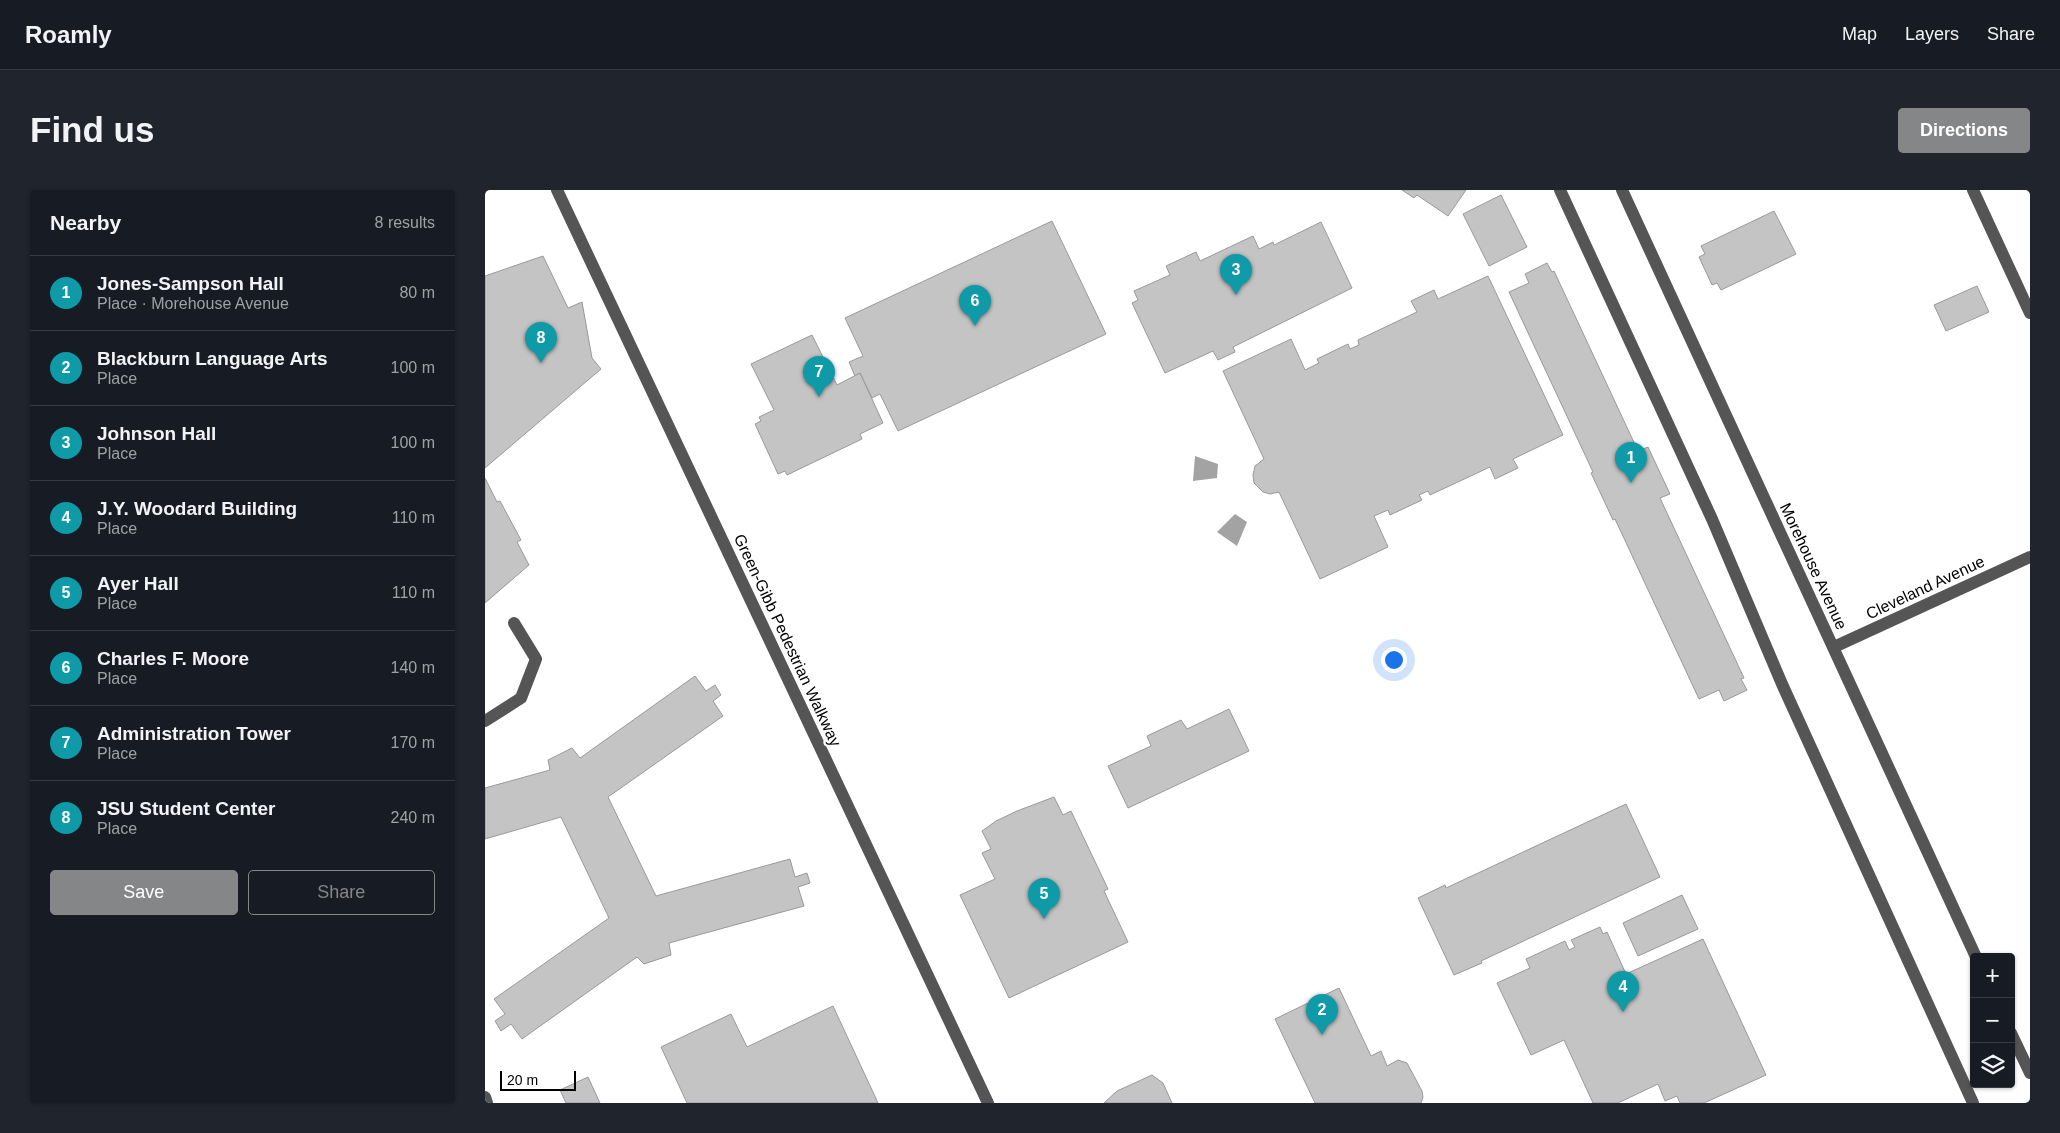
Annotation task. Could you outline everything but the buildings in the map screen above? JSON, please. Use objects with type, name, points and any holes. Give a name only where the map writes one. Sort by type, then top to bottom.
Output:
[{"type":"street","name":"Green-Gibb Pedestrian Walkway","points":[[557,190],[988,1103]]},
{"type":"street","points":[[1560,190],[1712,518],[1782,684],[1973,1103]]},
{"type":"street","name":"Morehouse Avenue","points":[[1621,190],[1974,953]]},
{"type":"street","points":[[1973,190],[2030,314]]},
{"type":"street","name":"Cleveland Avenue","points":[[1834,647],[2030,558]]},
{"type":"street","points":[[485,721],[521,698],[536,659],[514,623]]},
{"type":"street","points":[[2015,1041],[2030,1073]]},
{"type":"street","points":[[485,1097],[487,1103]]},
{"type":"shaded area","points":[[1195,456],[1218,464],[1217,478],[1193,481]]},
{"type":"shaded area","points":[[1235,514],[1247,522],[1237,546],[1217,532]]},
{"type":"place","name":"Johnson Hall","points":[[1236,295]]},
{"type":"place","name":"Charles F. Moore","points":[[975,326]]},
{"type":"place","name":"JSU Student Center","points":[[541,363]]},
{"type":"place","name":"Administration Tower","points":[[819,397]]},
{"type":"place","name":"Jones-Sampson Hall","points":[[1631,483]]},
{"type":"place","name":"Ayer Hall","points":[[1044,919]]},
{"type":"place","name":"J.Y. Woodard Building","points":[[1623,1012]]},
{"type":"place","name":"Blackburn Language Arts","points":[[1322,1035]]}]
